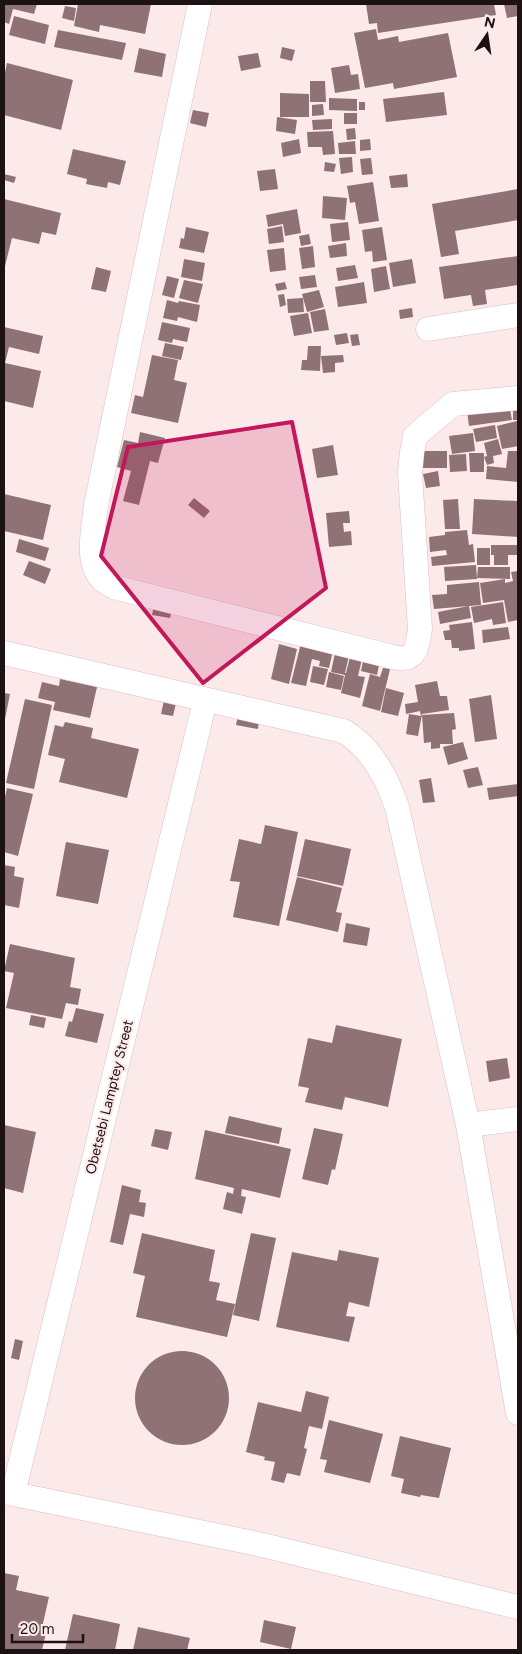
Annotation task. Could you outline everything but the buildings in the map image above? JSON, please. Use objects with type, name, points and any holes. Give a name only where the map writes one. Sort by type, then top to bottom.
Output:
[{"type":"street","points":[[200,4],[96,505],[92,553],[94,567],[103,580],[114,587],[393,657],[408,658],[415,651],[420,630],[410,473],[415,436],[453,404],[518,398]]},
{"type":"street","points":[[428,329],[518,315]]},
{"type":"street","points":[[4,653],[343,732],[359,742],[381,772],[390,788],[397,807],[468,1125],[518,1413]]},
{"type":"street","name":"Obetsebi Lamptey Street","points":[[8,1493],[205,701]]},
{"type":"street","points":[[468,1125],[518,1119]]},
{"type":"street","points":[[8,1493],[258,1544],[518,1607]]},
{"type":"highlighted area","points":[[292,422],[326,588],[203,683],[101,556],[128,447]]}]
